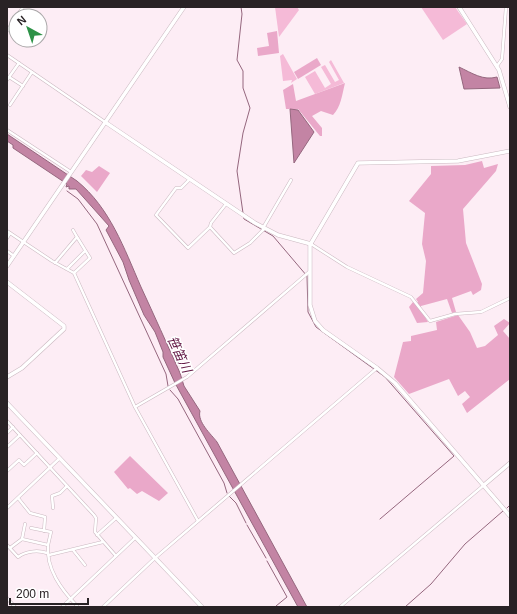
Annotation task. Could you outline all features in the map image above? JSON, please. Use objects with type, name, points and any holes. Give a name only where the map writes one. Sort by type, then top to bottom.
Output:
[{"type":"street","points":[[7,266],[184,7]]},
{"type":"street","points":[[459,7],[497,66],[503,79],[510,107]]},
{"type":"street","points":[[497,66],[502,59],[506,7]]},
{"type":"street","points":[[505,14],[510,13]]},
{"type":"street","points":[[7,55],[263,230],[282,237],[311,244],[347,267],[411,297],[430,321],[455,314],[481,312],[510,298]]},
{"type":"street","points":[[19,63],[8,78],[23,86]]},
{"type":"street","points":[[10,105],[32,72]]},
{"type":"street","points":[[7,130],[56,164],[71,172]]},
{"type":"street","points":[[510,151],[458,161],[359,162],[355,165],[311,244],[307,274],[312,313],[319,326],[331,337],[376,369],[403,392],[510,516]]},
{"type":"street","points":[[190,179],[181,188],[176,188],[156,215],[188,248],[210,227],[210,223],[226,204]]},
{"type":"street","points":[[210,227],[234,253],[250,243],[263,230],[291,180]]},
{"type":"street","points":[[73,230],[90,260],[74,273]]},
{"type":"street","points":[[7,231],[55,263],[74,273],[135,408],[198,521]]},
{"type":"street","points":[[7,238],[10,233]]},
{"type":"street","points":[[55,263],[77,237]]},
{"type":"street","points":[[7,251],[14,256]]},
{"type":"street","points":[[67,269],[85,252]]},
{"type":"street","points":[[135,408],[186,378],[307,274]]},
{"type":"street","points":[[7,282],[64,326],[64,329],[22,368],[7,377]]},
{"type":"street","points":[[103,607],[155,558],[376,369]]},
{"type":"street","points":[[7,403],[202,607]]},
{"type":"street","points":[[7,421],[94,515],[96,518],[95,530],[97,535],[116,556]]},
{"type":"street","points":[[7,433],[13,427]]},
{"type":"street","points":[[7,447],[20,434]]},
{"type":"street","points":[[7,471],[19,460],[24,465],[37,453]]},
{"type":"street","points":[[7,508],[60,458]]},
{"type":"street","points":[[340,607],[510,464]]},
{"type":"street","points":[[53,508],[52,496],[60,493],[67,486]]},
{"type":"street","points":[[18,498],[30,513],[45,517],[44,531]]},
{"type":"street","points":[[97,535],[116,518]]},
{"type":"street","points":[[10,548],[22,539],[25,524]]},
{"type":"street","points":[[31,528],[51,532],[48,545],[48,554],[53,572],[59,586],[77,606]]},
{"type":"street","points":[[62,607],[135,538]]},
{"type":"street","points":[[22,539],[48,545]]},
{"type":"street","points":[[7,545],[18,557],[23,554],[40,551],[48,554],[73,550],[103,542]]},
{"type":"street","points":[[73,550],[85,565]]},
{"type":"street","points":[[7,598],[15,607]]},
{"type":"shaded area","points":[[275,7],[297,7],[299,10],[279,37]]},
{"type":"shaded area","points":[[421,7],[455,7],[467,24],[443,40]]},
{"type":"shaded area","points":[[277,31],[279,53],[258,56],[257,48],[269,46],[267,33]]},
{"type":"shaded area","points":[[283,54],[297,79],[291,83],[292,80],[283,81],[280,56]]},
{"type":"shaded area","points":[[317,58],[321,65],[298,79],[294,72]]},
{"type":"shaded area","points":[[331,60],[344,83],[315,94],[305,77],[315,71],[325,88],[331,84],[321,67],[325,65],[335,82],[339,80],[329,62]]},
{"type":"shaded area","points":[[459,67],[482,77],[497,77],[500,88],[464,89]]},
{"type":"shaded area","points":[[345,83],[340,105],[333,115],[321,111],[312,116],[322,128],[322,136],[320,136],[298,109],[286,109],[283,90],[293,84],[296,101]]},
{"type":"shaded area","points":[[290,109],[298,110],[314,132],[294,163]]},
{"type":"shaded area","points":[[7,134],[77,181],[99,203],[122,243],[180,373],[184,386],[200,411],[202,424],[217,442],[307,607],[298,607],[175,383],[163,357],[163,352],[155,332],[144,315],[123,262],[106,230],[109,226],[76,189],[69,189],[69,186],[66,187],[67,184],[13,148],[13,145],[7,141]]},
{"type":"shaded area","points":[[482,161],[484,168],[498,164],[496,171],[463,209],[466,243],[482,284],[481,290],[473,295],[471,291],[452,298],[456,312],[452,313],[447,299],[421,306],[420,308],[428,322],[417,323],[409,307],[413,302],[416,304],[418,302],[416,299],[423,293],[426,261],[422,244],[425,213],[409,201],[431,174],[431,166],[465,165]]},
{"type":"shaded area","points":[[99,166],[110,173],[97,192],[81,176],[86,170],[92,172]]},
{"type":"shaded area","points":[[458,315],[470,332],[477,348],[485,346],[498,335],[494,326],[504,319],[510,323],[503,331],[510,339],[510,379],[467,413],[462,404],[470,397],[465,391],[458,396],[449,379],[409,394],[394,377],[403,342],[411,341],[411,336],[437,330],[436,322]]},
{"type":"shaded area","points":[[130,456],[168,493],[159,501],[142,491],[137,494],[130,488],[128,489],[114,472]]},
{"type":"waterway","points":[[241,7],[242,14],[237,60],[243,71],[243,88],[250,108],[243,133],[237,171],[243,213]]},
{"type":"waterway","points":[[67,191],[78,199],[97,224],[166,374],[168,386]]},
{"type":"waterway","points":[[243,216],[244,219],[273,236],[307,276],[308,312],[316,327],[385,377],[454,456],[380,519]]},
{"type":"waterway","points":[[170,390],[178,399],[224,483],[227,493]]},
{"type":"waterway","points":[[229,496],[236,503],[246,523]]},
{"type":"waterway","points":[[507,508],[510,505]]},
{"type":"waterway","points":[[405,607],[431,584],[465,544],[503,511]]},
{"type":"waterway","points":[[247,525],[266,558]]},
{"type":"waterway","points":[[267,561],[287,597],[276,606],[277,607]]},
{"type":"water label","name":"笹笛川","points":[[180,354]]}]
